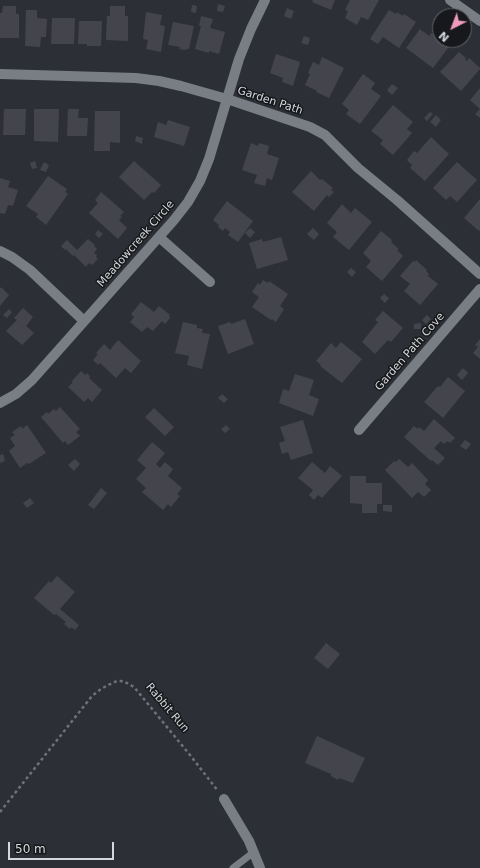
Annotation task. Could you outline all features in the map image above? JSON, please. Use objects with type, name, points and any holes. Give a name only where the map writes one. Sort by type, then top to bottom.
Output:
[{"type":"street","name":"Meadowcreek Circle","points":[[0,403],[16,394],[32,380],[174,220],[188,202],[200,181],[209,159],[238,59],[265,0]]},
{"type":"street","points":[[450,0],[480,21]]},
{"type":"street","name":"Garden Path","points":[[0,74],[136,78],[159,81],[227,99],[310,127],[325,135],[358,168],[397,200],[480,274]]},
{"type":"street","points":[[159,237],[210,282]]},
{"type":"street","points":[[0,251],[12,257],[30,270],[84,321]]},
{"type":"street","name":"Garden Path Cove","points":[[359,430],[480,289]]},
{"type":"street","points":[[224,799],[249,841],[260,868]]},
{"type":"lane","points":[[233,868],[254,852]]},
{"type":"path","name":"Rabbit Run","points":[[0,812],[92,696],[101,689],[117,681],[127,683],[134,687],[224,799]]},
{"type":"building","points":[[313,0],[335,0],[331,10],[312,2]]},
{"type":"building","points":[[350,0],[379,0],[368,20],[361,17],[357,25],[345,18],[348,11],[345,10]]},
{"type":"building","points":[[218,4],[225,6],[223,12],[217,11]]},
{"type":"building","points":[[192,5],[197,6],[196,13],[191,12]]},
{"type":"building","points":[[3,6],[16,6],[16,14],[19,14],[19,38],[0,38],[0,13],[2,13]]},
{"type":"building","points":[[110,6],[125,6],[125,16],[128,16],[128,41],[106,40],[107,16],[110,16]]},
{"type":"building","points":[[287,8],[294,11],[291,19],[284,16]]},
{"type":"building","points":[[26,10],[37,10],[37,18],[47,19],[46,37],[41,37],[40,47],[25,46]]},
{"type":"building","points":[[389,10],[396,14],[397,12],[403,16],[404,14],[416,22],[399,48],[383,37],[378,44],[370,39]]},
{"type":"building","points":[[146,12],[162,15],[160,25],[165,26],[161,52],[146,49],[148,40],[143,39]]},
{"type":"building","points":[[201,16],[213,19],[210,28],[225,32],[219,54],[195,49],[201,26],[199,26]]},
{"type":"building","points":[[52,18],[75,18],[74,44],[51,44]]},
{"type":"building","points":[[79,21],[102,21],[101,46],[87,46],[87,44],[78,44]]},
{"type":"building","points":[[173,22],[194,26],[189,49],[179,49],[180,47],[168,45]]},
{"type":"building","points":[[420,29],[429,36],[432,34],[432,48],[448,48],[433,68],[406,48]]},
{"type":"building","points":[[304,36],[310,38],[308,45],[301,43]]},
{"type":"building","points":[[459,52],[466,58],[465,60],[467,61],[469,58],[480,68],[461,91],[440,72]]},
{"type":"building","points":[[276,54],[300,62],[293,86],[282,82],[283,78],[270,73]]},
{"type":"building","points":[[322,57],[344,68],[329,98],[305,85],[313,62],[319,65]]},
{"type":"building","points":[[363,74],[375,83],[371,89],[381,96],[360,124],[346,114],[349,110],[342,104]]},
{"type":"building","points":[[392,84],[398,88],[392,95],[387,90]]},
{"type":"building","points":[[480,88],[480,109],[470,100]]},
{"type":"building","points":[[393,105],[413,122],[407,129],[412,133],[393,155],[380,144],[383,140],[371,131]]},
{"type":"building","points":[[4,109],[26,109],[25,135],[3,135]]},
{"type":"building","points":[[34,109],[59,109],[58,142],[34,141]]},
{"type":"building","points":[[68,109],[79,109],[78,118],[88,118],[87,136],[67,136]]},
{"type":"building","points":[[480,109],[480,118],[475,114]]},
{"type":"building","points":[[95,111],[120,111],[120,143],[110,142],[110,151],[94,151]]},
{"type":"building","points":[[430,112],[433,114],[427,121],[424,118]]},
{"type":"building","points":[[436,115],[441,120],[436,127],[430,122]]},
{"type":"building","points":[[168,120],[190,127],[184,146],[154,137],[158,122],[166,125]]},
{"type":"building","points":[[136,136],[143,138],[142,144],[135,141]]},
{"type":"building","points":[[431,137],[449,154],[425,181],[410,168],[412,165],[407,160],[414,151],[417,153]]},
{"type":"building","points":[[251,143],[258,146],[259,143],[269,146],[267,154],[279,158],[272,180],[267,178],[265,186],[254,183],[257,175],[242,170]]},
{"type":"building","points":[[35,161],[37,168],[32,169],[30,163]]},
{"type":"building","points":[[134,161],[161,185],[154,193],[152,192],[144,200],[119,177]]},
{"type":"building","points":[[44,162],[49,165],[46,172],[40,170]]},
{"type":"building","points":[[457,162],[477,180],[457,202],[450,196],[446,200],[433,188]]},
{"type":"building","points":[[311,171],[320,180],[322,179],[333,188],[331,190],[334,192],[329,197],[327,195],[314,211],[292,192]]},
{"type":"building","points":[[48,176],[67,189],[65,192],[68,194],[46,225],[36,217],[38,214],[26,206]]},
{"type":"building","points":[[0,178],[10,181],[8,187],[18,190],[13,206],[8,205],[5,214],[0,213]]},
{"type":"building","points":[[101,192],[124,212],[120,216],[122,217],[119,220],[127,228],[118,239],[89,213],[98,203],[95,200]]},
{"type":"building","points":[[480,199],[480,230],[479,231],[464,218]]},
{"type":"building","points":[[227,201],[253,221],[238,242],[228,235],[230,232],[225,228],[223,231],[213,220]]},
{"type":"building","points":[[342,204],[351,213],[355,208],[372,222],[349,250],[333,237],[337,232],[327,223]]},
{"type":"building","points":[[250,228],[255,232],[250,238],[245,233]]},
{"type":"building","points":[[313,228],[319,234],[314,240],[307,234]]},
{"type":"building","points":[[98,230],[103,234],[99,238],[95,234]]},
{"type":"building","points":[[381,231],[392,240],[391,242],[399,249],[397,250],[403,256],[382,281],[366,267],[371,261],[363,253]]},
{"type":"building","points":[[281,237],[288,260],[257,269],[249,243],[262,239],[263,242]]},
{"type":"building","points":[[88,239],[97,249],[94,253],[97,255],[96,257],[98,259],[92,265],[89,263],[86,267],[74,255],[73,256],[61,246],[67,240],[77,250]]},
{"type":"building","points":[[416,260],[427,270],[426,271],[429,274],[428,276],[438,284],[420,305],[404,291],[410,284],[400,276],[413,261],[415,262]]},
{"type":"building","points":[[351,268],[356,272],[352,277],[347,272]]},
{"type":"building","points":[[263,280],[268,283],[269,281],[288,294],[280,306],[284,309],[276,322],[252,307],[259,297],[252,292],[258,283],[260,285]]},
{"type":"building","points":[[0,287],[9,295],[0,306]]},
{"type":"building","points":[[384,294],[389,298],[385,303],[380,298]]},
{"type":"building","points":[[141,302],[154,312],[159,306],[170,315],[170,318],[165,324],[162,321],[153,331],[147,327],[142,332],[130,322],[134,317],[131,314]]},
{"type":"building","points":[[23,308],[33,317],[26,326],[34,333],[22,345],[6,331],[17,320],[14,318]]},
{"type":"building","points":[[9,309],[12,312],[7,318],[3,315]]},
{"type":"building","points":[[383,311],[403,328],[391,342],[388,340],[375,354],[362,342],[378,322],[375,320]]},
{"type":"building","points":[[427,315],[431,319],[426,324],[422,320]]},
{"type":"building","points":[[245,319],[254,344],[228,354],[218,326],[230,322],[231,324]]},
{"type":"building","points":[[183,322],[197,325],[197,328],[203,329],[202,333],[210,334],[202,369],[187,365],[189,356],[175,353]]},
{"type":"building","points":[[421,323],[421,329],[414,329],[414,324]]},
{"type":"building","points":[[480,339],[480,359],[473,353],[478,347],[475,345]]},
{"type":"building","points":[[118,340],[141,361],[131,373],[125,368],[116,378],[100,363],[98,365],[93,360],[98,354],[96,353],[104,344],[110,350]]},
{"type":"building","points":[[341,342],[362,359],[342,383],[320,366],[321,365],[316,361],[331,343],[336,348]]},
{"type":"building","points":[[463,368],[468,373],[462,380],[457,375]]},
{"type":"building","points":[[81,371],[85,375],[87,373],[90,376],[89,378],[102,390],[92,402],[88,398],[84,402],[68,387]]},
{"type":"building","points":[[295,374],[314,380],[309,395],[319,399],[313,416],[279,403],[283,389],[289,391]]},
{"type":"building","points":[[448,377],[465,391],[443,418],[424,402]]},
{"type":"building","points":[[222,394],[228,399],[224,403],[218,398]]},
{"type":"building","points":[[60,407],[80,429],[76,432],[80,436],[68,445],[65,441],[63,443],[41,417],[54,409],[56,411]]},
{"type":"building","points":[[154,408],[174,427],[165,436],[145,417]]},
{"type":"building","points":[[434,419],[455,438],[450,443],[448,441],[444,444],[441,441],[434,448],[445,458],[438,465],[432,460],[431,461],[404,437],[414,426],[418,429],[419,427],[424,431]]},
{"type":"building","points":[[303,420],[313,453],[291,460],[288,452],[282,454],[279,443],[285,441],[280,427]]},
{"type":"building","points":[[27,425],[46,453],[20,468],[9,451],[15,446],[10,438],[15,435],[12,432],[21,426],[22,429]]},
{"type":"building","points":[[226,425],[230,429],[225,433],[221,429]]},
{"type":"building","points":[[465,440],[471,444],[466,450],[460,446]]},
{"type":"building","points":[[152,442],[165,453],[156,464],[160,468],[165,462],[173,469],[168,476],[182,488],[177,494],[180,496],[171,507],[168,504],[163,510],[142,492],[146,488],[136,479],[146,468],[137,460]]},
{"type":"building","points":[[3,454],[5,461],[0,463],[0,455]]},
{"type":"building","points":[[75,459],[80,464],[74,471],[68,465]]},
{"type":"building","points":[[399,459],[408,467],[412,463],[428,480],[425,484],[431,490],[424,497],[418,492],[412,498],[385,470],[394,461],[396,462]]},
{"type":"building","points":[[312,462],[325,473],[330,466],[342,476],[322,498],[318,495],[314,500],[309,495],[313,490],[298,478]]},
{"type":"building","points":[[350,476],[366,476],[366,483],[382,483],[382,504],[377,504],[377,513],[362,513],[362,504],[350,503]]},
{"type":"building","points":[[101,488],[107,493],[94,509],[88,505]]},
{"type":"building","points":[[30,498],[34,503],[27,508],[23,503]]},
{"type":"building","points":[[383,505],[392,505],[392,512],[383,511]]},
{"type":"building","points":[[57,576],[75,592],[60,609],[79,625],[75,630],[71,627],[70,629],[64,624],[66,622],[56,614],[54,615],[34,598],[49,581],[51,583]]},
{"type":"building","points":[[326,643],[340,654],[328,669],[314,658]]},
{"type":"building","points":[[317,736],[365,758],[353,783],[339,778],[338,780],[331,776],[331,774],[305,763]]}]
